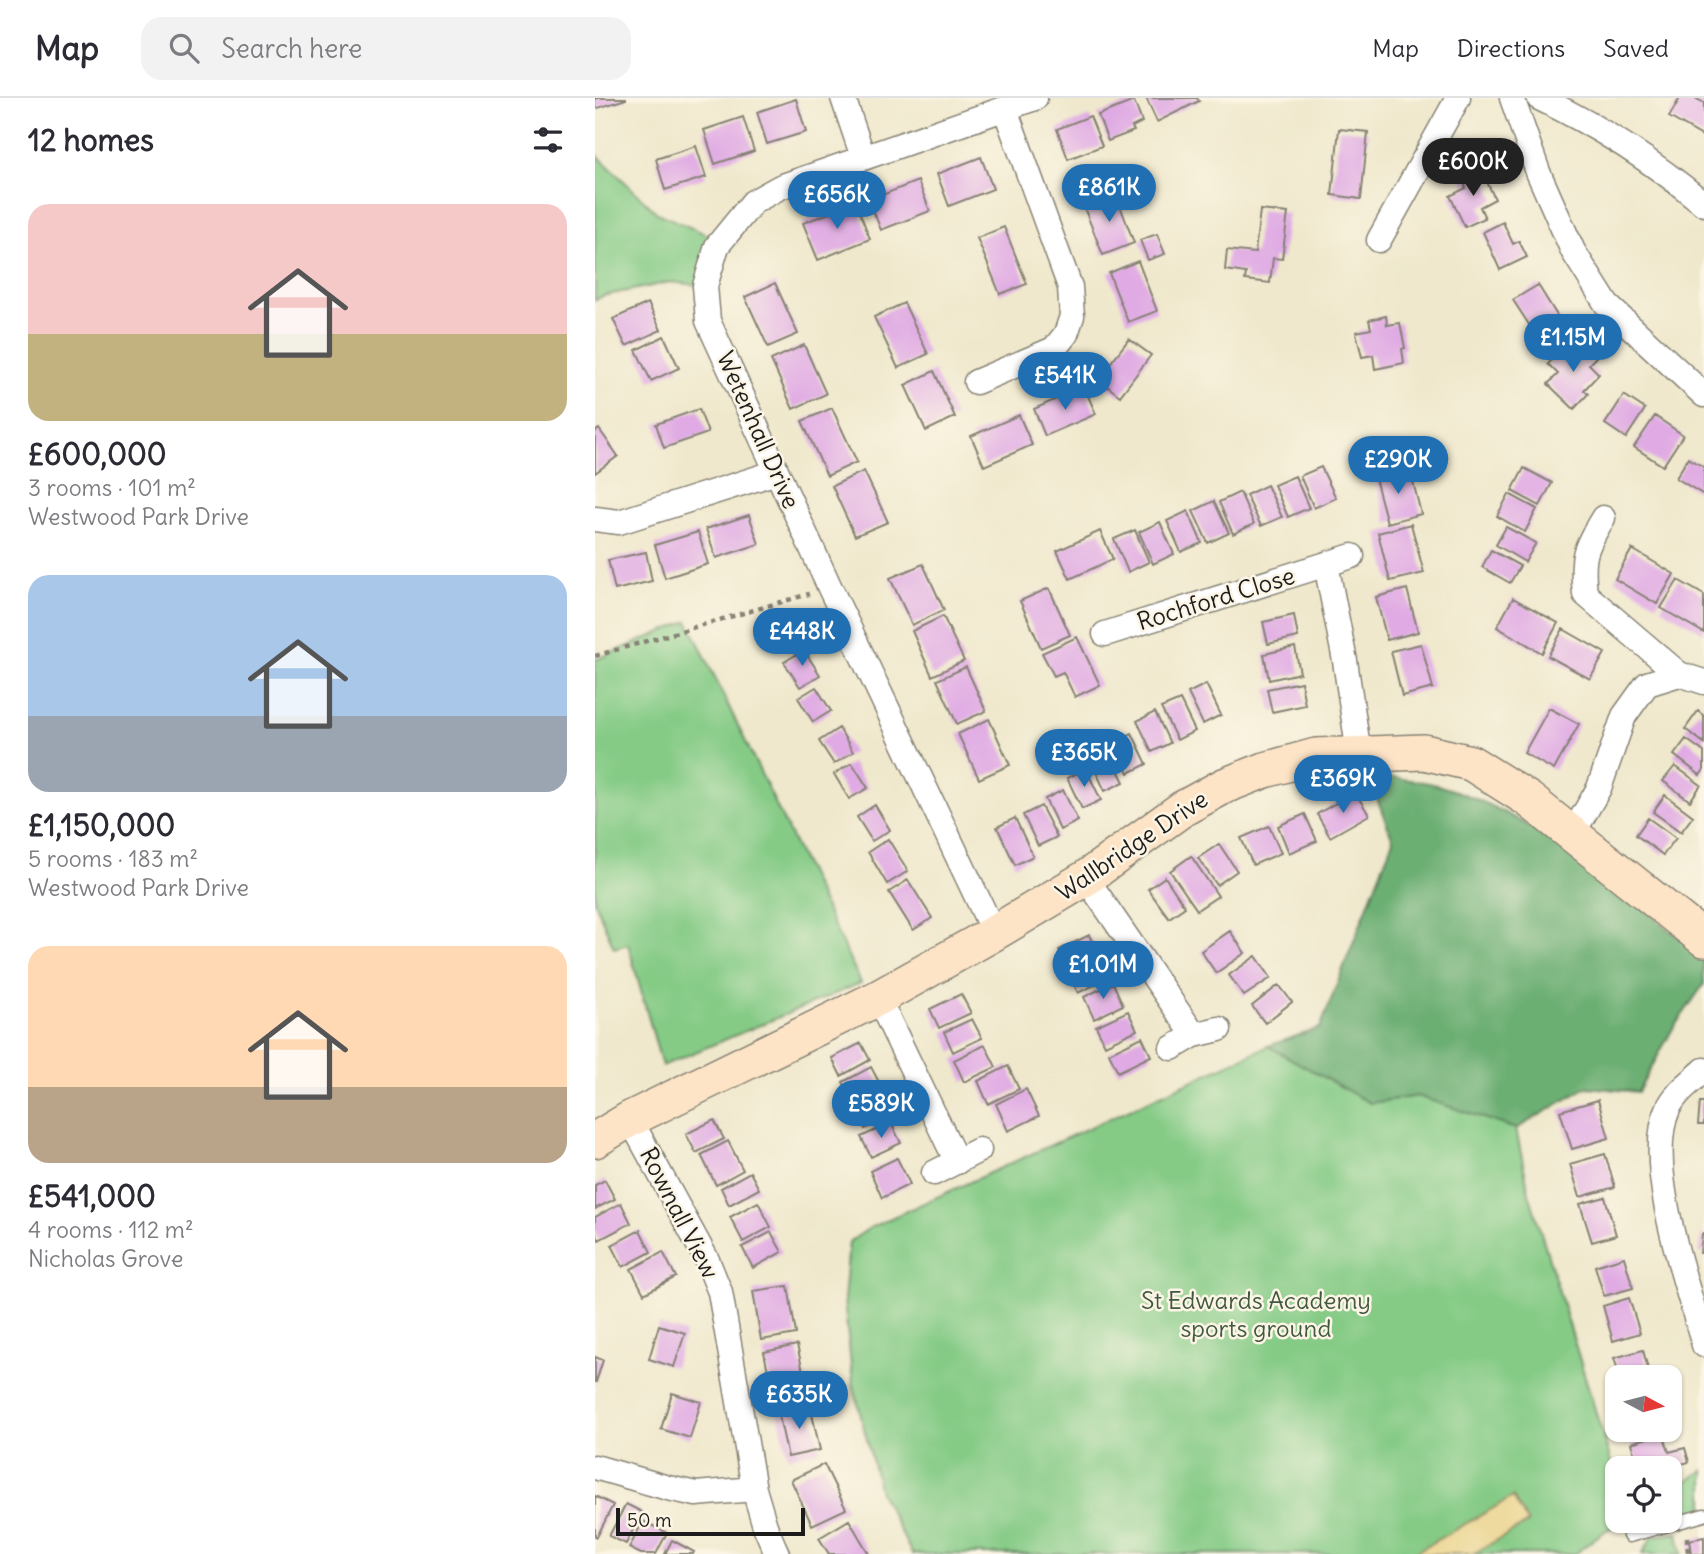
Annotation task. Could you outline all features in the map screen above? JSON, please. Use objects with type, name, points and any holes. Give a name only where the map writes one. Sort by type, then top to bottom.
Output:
[{"type":"street","points":[[843,98],[863,157]]},
{"type":"street","name":"Wetenhall Drive","points":[[994,933],[830,588],[708,321],[705,286],[717,246],[753,202],[780,187],[1035,98]]},
{"type":"street","points":[[1379,240],[1458,98]]},
{"type":"street","points":[[1512,98],[1538,172],[1573,251],[1607,305],[1704,395]]},
{"type":"street","points":[[1538,98],[1626,146],[1704,204]]},
{"type":"street","points":[[976,382],[1054,349],[1066,334],[1072,316],[1070,287],[1005,109]]},
{"type":"street","points":[[595,519],[619,522],[777,472]]},
{"type":"street","points":[[1603,518],[1586,546],[1583,575],[1585,594],[1679,674],[1704,682]]},
{"type":"street","name":"Rochford Close","points":[[1105,634],[1352,556]]},
{"type":"street","name":"Rochford Close","points":[[1326,564],[1345,661],[1359,754]]},
{"type":"street","points":[[1572,835],[1599,788],[1624,716],[1647,684],[1679,674]]},
{"type":"street","name":"Wallbridge Drive","points":[[595,1140],[630,1119],[878,998],[994,933],[1086,878],[1182,809],[1224,786],[1265,770],[1316,756],[1424,752],[1471,763],[1528,799],[1704,939]]},
{"type":"street","points":[[1086,878],[1194,1035]]},
{"type":"street","points":[[878,998],[957,1161]]},
{"type":"street","points":[[1172,1048],[1194,1035],[1219,1029]]},
{"type":"street","points":[[1703,1336],[1671,1225],[1660,1150],[1668,1109],[1682,1090],[1704,1070]]},
{"type":"street","name":"Rownall View","points":[[630,1119],[707,1260],[720,1292],[754,1489],[777,1554]]},
{"type":"street","points":[[934,1173],[979,1150]]},
{"type":"street","points":[[595,1467],[696,1494],[754,1489]]},
{"type":"lane","points":[[1629,1536],[1704,1515]]},
{"type":"path","points":[[595,656],[830,588]]},
{"type":"green space","points":[[595,153],[657,213],[722,241],[705,286],[670,282],[595,300]]},
{"type":"green space","points":[[688,621],[861,983],[662,1066],[628,944],[614,948],[595,902],[595,660]]},
{"type":"green space","points":[[1368,775],[1437,785],[1474,798],[1509,815],[1577,858],[1703,956],[1704,984],[1672,1030],[1638,1092],[1587,1087],[1516,1129],[1418,1096],[1370,1103],[1268,1046],[1320,1028],[1393,840]]},
{"type":"green space","name":"St Edwards Academy sports ground","points":[[1268,1046],[1370,1103],[1418,1096],[1516,1129],[1529,1193],[1609,1456],[1605,1456],[1605,1532],[1575,1554],[912,1554],[880,1492],[853,1384],[844,1300],[849,1242],[871,1227]]},
{"type":"green space","points":[[1704,1470],[1704,1510],[1694,1515],[1682,1516],[1682,1484]]},
{"type":"green space","points":[[1678,1533],[1682,1554],[1642,1554],[1653,1536]]},
{"type":"sand","points":[[1513,1497],[1528,1523],[1472,1554],[1412,1554]]},
{"type":"building","points":[[595,98],[626,98],[626,99],[595,109]]},
{"type":"building","points":[[1146,98],[1197,98],[1199,101],[1157,122]]},
{"type":"building","points":[[1680,98],[1695,98],[1704,103],[1704,137],[1669,117]]},
{"type":"building","points":[[796,99],[806,132],[767,144],[757,112]]},
{"type":"building","points":[[1134,101],[1142,122],[1132,127],[1134,131],[1108,141],[1098,115]]},
{"type":"building","points":[[1090,116],[1102,146],[1068,159],[1057,129]]},
{"type":"building","points":[[743,117],[754,151],[715,164],[704,130]]},
{"type":"building","points":[[1339,129],[1368,132],[1361,199],[1332,195]]},
{"type":"building","points":[[696,146],[706,177],[665,190],[656,159]]},
{"type":"building","points":[[981,157],[993,189],[949,206],[937,174]]},
{"type":"building","points":[[1481,169],[1495,199],[1480,207],[1485,218],[1465,227],[1450,196],[1466,188],[1462,178]]},
{"type":"building","points":[[918,181],[930,211],[881,230],[869,200]]},
{"type":"building","points":[[1115,192],[1134,243],[1103,255],[1083,205]]},
{"type":"building","points":[[856,203],[870,239],[818,260],[803,223]]},
{"type":"building","points":[[1260,210],[1288,213],[1282,259],[1273,258],[1270,283],[1245,280],[1246,273],[1225,270],[1227,250],[1255,253]]},
{"type":"building","points":[[1503,222],[1513,244],[1519,241],[1527,257],[1500,270],[1483,232]]},
{"type":"building","points":[[1004,227],[1027,284],[1000,294],[977,238]]},
{"type":"building","points":[[1157,234],[1165,254],[1148,260],[1140,240]]},
{"type":"building","points":[[1138,261],[1157,311],[1128,322],[1109,273]]},
{"type":"building","points":[[775,283],[798,334],[768,347],[745,297]]},
{"type":"building","points":[[1538,285],[1561,322],[1537,337],[1513,300]]},
{"type":"building","points":[[648,303],[661,330],[626,346],[613,319]]},
{"type":"building","points":[[904,303],[928,354],[898,368],[874,317]]},
{"type":"building","points":[[1386,316],[1387,325],[1400,323],[1405,348],[1402,349],[1404,363],[1375,369],[1373,355],[1362,357],[1356,332],[1371,329],[1369,320]]},
{"type":"building","points":[[664,336],[679,368],[651,381],[636,350]]},
{"type":"building","points":[[1129,339],[1151,355],[1120,396],[1098,379]]},
{"type":"building","points":[[1568,344],[1576,351],[1583,344],[1596,357],[1589,364],[1599,374],[1584,390],[1588,394],[1574,409],[1548,384],[1558,374],[1548,364]]},
{"type":"building","points":[[804,345],[826,394],[793,409],[771,360]]},
{"type":"building","points":[[934,371],[955,417],[926,431],[905,385]]},
{"type":"building","points":[[1084,387],[1096,414],[1045,436],[1034,409]]},
{"type":"building","points":[[1624,395],[1645,409],[1626,438],[1605,424]]},
{"type":"building","points":[[832,408],[857,462],[827,476],[802,421]]},
{"type":"building","points":[[699,409],[708,433],[664,448],[656,424]]},
{"type":"building","points":[[1019,415],[1032,445],[984,466],[971,436]]},
{"type":"building","points":[[1655,416],[1683,435],[1663,466],[1634,447]]},
{"type":"building","points":[[599,429],[618,456],[595,473],[595,432]]},
{"type":"building","points":[[1688,458],[1704,467],[1704,495],[1676,478]]},
{"type":"building","points":[[1321,467],[1336,498],[1314,508],[1300,476]]},
{"type":"building","points":[[1524,468],[1552,483],[1540,506],[1512,491]]},
{"type":"building","points":[[1410,469],[1421,514],[1387,523],[1375,478]]},
{"type":"building","points":[[864,471],[888,522],[855,536],[832,486]]},
{"type":"building","points":[[1295,476],[1309,508],[1288,517],[1274,485]]},
{"type":"building","points":[[1267,485],[1282,517],[1261,526],[1246,495]]},
{"type":"building","points":[[1240,492],[1254,524],[1233,534],[1219,502]]},
{"type":"building","points":[[1509,494],[1537,509],[1525,532],[1497,516]]},
{"type":"building","points":[[1214,501],[1229,533],[1208,543],[1193,511]]},
{"type":"building","points":[[1188,511],[1202,543],[1181,552],[1167,521]]},
{"type":"building","points":[[749,515],[759,544],[716,558],[706,529]]},
{"type":"building","points":[[1160,522],[1174,554],[1153,564],[1139,532]]},
{"type":"building","points":[[1411,524],[1424,573],[1390,581],[1378,533]]},
{"type":"building","points":[[1506,527],[1536,543],[1525,562],[1496,545]]},
{"type":"building","points":[[1135,530],[1149,562],[1128,572],[1114,539]]},
{"type":"building","points":[[1100,531],[1113,559],[1070,579],[1057,551]]},
{"type":"building","points":[[698,532],[708,564],[665,578],[655,545]]},
{"type":"building","points":[[1632,549],[1674,574],[1657,604],[1615,579]]},
{"type":"building","points":[[1491,550],[1520,566],[1510,583],[1482,567]]},
{"type":"building","points":[[646,552],[652,581],[615,590],[608,560]]},
{"type":"building","points":[[923,564],[944,610],[912,625],[890,578]]},
{"type":"building","points":[[1678,580],[1704,595],[1704,633],[1661,608]]},
{"type":"building","points":[[1049,588],[1070,635],[1041,648],[1020,601]]},
{"type":"building","points":[[1407,589],[1418,632],[1387,640],[1376,597]]},
{"type":"building","points":[[1513,598],[1558,623],[1542,653],[1497,627]]},
{"type":"building","points":[[780,611],[796,635],[774,648],[759,624]]},
{"type":"building","points":[[1294,615],[1298,637],[1268,644],[1263,622]]},
{"type":"building","points":[[943,616],[964,661],[932,676],[912,631]]},
{"type":"building","points":[[1563,629],[1605,653],[1590,679],[1548,656]]},
{"type":"building","points":[[1077,637],[1100,685],[1075,697],[1063,672],[1054,676],[1042,653]]},
{"type":"building","points":[[1421,644],[1433,688],[1402,696],[1391,651]]},
{"type":"building","points":[[1295,647],[1300,673],[1269,680],[1264,654]]},
{"type":"building","points":[[804,650],[820,675],[800,687],[784,662]]},
{"type":"building","points":[[966,667],[986,711],[957,724],[937,680]]},
{"type":"building","points":[[1301,682],[1305,705],[1272,712],[1267,689]]},
{"type":"building","points":[[1206,684],[1221,715],[1203,724],[1188,693]]},
{"type":"building","points":[[816,687],[831,711],[813,722],[798,698]]},
{"type":"building","points":[[1180,700],[1195,731],[1177,740],[1161,708]]},
{"type":"building","points":[[1549,708],[1579,724],[1554,770],[1524,753]]},
{"type":"building","points":[[1698,711],[1704,716],[1704,743],[1685,729]]},
{"type":"building","points":[[1155,712],[1170,743],[1152,752],[1137,721]]},
{"type":"building","points":[[989,719],[1010,765],[979,779],[958,734]]},
{"type":"building","points":[[839,728],[853,752],[834,764],[819,741]]},
{"type":"building","points":[[1132,733],[1147,764],[1129,773],[1114,742]]},
{"type":"building","points":[[1686,739],[1704,752],[1704,770],[1700,775],[1674,755]]},
{"type":"building","points":[[1108,750],[1124,782],[1105,791],[1090,759]]},
{"type":"building","points":[[852,763],[868,788],[849,799],[834,774]]},
{"type":"building","points":[[1675,766],[1701,785],[1690,801],[1663,781]]},
{"type":"building","points":[[1086,769],[1101,800],[1082,809],[1067,778]]},
{"type":"building","points":[[1063,790],[1078,821],[1060,830],[1045,799]]},
{"type":"building","points":[[1355,792],[1369,815],[1330,837],[1317,814]]},
{"type":"building","points":[[1665,795],[1693,816],[1681,832],[1653,812]]},
{"type":"building","points":[[875,805],[890,830],[872,841],[857,817]]},
{"type":"building","points":[[1041,806],[1057,837],[1038,846],[1023,815]]},
{"type":"building","points":[[1305,814],[1317,841],[1289,853],[1278,826]]},
{"type":"building","points":[[1015,818],[1033,856],[1015,865],[997,827]]},
{"type":"building","points":[[1648,818],[1676,838],[1663,855],[1636,835]]},
{"type":"building","points":[[1269,826],[1281,853],[1253,865],[1241,838]]},
{"type":"building","points":[[888,839],[908,871],[887,884],[868,852]]},
{"type":"building","points":[[1219,844],[1237,871],[1217,885],[1198,858]]},
{"type":"building","points":[[1191,856],[1218,896],[1197,910],[1170,871]]},
{"type":"building","points":[[1165,877],[1185,907],[1169,918],[1148,889]]},
{"type":"building","points":[[908,880],[932,918],[913,930],[889,892]]},
{"type":"building","points":[[1230,931],[1245,953],[1216,973],[1201,951]]},
{"type":"building","points":[[1089,935],[1099,955],[1068,969],[1059,950]]},
{"type":"building","points":[[1256,956],[1271,978],[1244,996],[1229,975]]},
{"type":"building","points":[[1102,959],[1111,977],[1078,993],[1069,975]]},
{"type":"building","points":[[1113,983],[1123,1005],[1094,1019],[1084,997]]},
{"type":"building","points":[[1279,985],[1292,1002],[1265,1023],[1252,1006]]},
{"type":"building","points":[[961,994],[971,1013],[939,1028],[930,1009]]},
{"type":"building","points":[[1128,1011],[1137,1030],[1105,1045],[1096,1026]]},
{"type":"building","points":[[972,1019],[982,1038],[953,1052],[944,1032]]},
{"type":"building","points":[[1142,1037],[1151,1056],[1118,1072],[1109,1053]]},
{"type":"building","points":[[861,1043],[870,1060],[841,1076],[832,1058]]},
{"type":"building","points":[[985,1045],[996,1067],[964,1082],[954,1060]]},
{"type":"building","points":[[1008,1066],[1019,1089],[988,1104],[978,1081]]},
{"type":"building","points":[[871,1067],[881,1086],[853,1101],[843,1082]]},
{"type":"building","points":[[1026,1089],[1039,1116],[1008,1131],[996,1104]]},
{"type":"building","points":[[884,1092],[895,1114],[865,1129],[854,1106]]},
{"type":"building","points":[[1598,1100],[1609,1138],[1572,1149],[1560,1111]]},
{"type":"building","points":[[1700,1102],[1704,1102],[1704,1125],[1698,1125]]},
{"type":"building","points":[[714,1120],[724,1139],[696,1153],[686,1134]]},
{"type":"building","points":[[891,1123],[901,1143],[871,1157],[861,1137]]},
{"type":"building","points":[[728,1141],[743,1170],[716,1185],[701,1155]]},
{"type":"building","points":[[1605,1154],[1615,1187],[1580,1197],[1570,1164]]},
{"type":"building","points":[[897,1158],[910,1184],[882,1198],[870,1171]]},
{"type":"building","points":[[750,1172],[759,1189],[729,1205],[721,1188]]},
{"type":"building","points":[[605,1180],[615,1199],[595,1209],[595,1185]]},
{"type":"building","points":[[1605,1197],[1616,1235],[1592,1242],[1580,1204]]},
{"type":"building","points":[[758,1202],[771,1227],[743,1242],[730,1217]]},
{"type":"building","points":[[621,1203],[631,1223],[599,1240],[595,1232],[595,1217]]},
{"type":"building","points":[[640,1230],[651,1252],[623,1267],[612,1245]]},
{"type":"building","points":[[771,1232],[782,1252],[753,1268],[742,1247]]},
{"type":"building","points":[[1702,1234],[1704,1253],[1700,1253]]},
{"type":"building","points":[[663,1252],[676,1277],[644,1294],[631,1269]]},
{"type":"building","points":[[1624,1257],[1633,1288],[1604,1296],[1595,1266]]},
{"type":"building","points":[[788,1286],[796,1334],[761,1340],[753,1291]]},
{"type":"building","points":[[1629,1298],[1640,1333],[1613,1341],[1603,1306]]},
{"type":"building","points":[[659,1325],[685,1333],[674,1367],[649,1359]]},
{"type":"building","points":[[797,1345],[808,1394],[774,1401],[764,1352]]},
{"type":"building","points":[[1643,1350],[1647,1365],[1616,1365],[1614,1358]]},
{"type":"building","points":[[595,1357],[603,1360],[596,1382],[595,1382]]},
{"type":"building","points":[[672,1393],[701,1402],[690,1438],[661,1429]]},
{"type":"building","points":[[810,1405],[820,1450],[788,1457],[778,1412]]},
{"type":"building","points":[[1666,1442],[1669,1452],[1685,1448],[1689,1462],[1682,1464],[1682,1456],[1635,1456],[1631,1443]]},
{"type":"building","points":[[824,1464],[846,1509],[812,1525],[791,1480]]},
{"type":"building","points":[[595,1496],[613,1505],[597,1537],[595,1536]]},
{"type":"building","points":[[626,1504],[642,1512],[626,1544],[609,1536]]},
{"type":"building","points":[[849,1520],[869,1554],[829,1554],[819,1538]]},
{"type":"building","points":[[643,1521],[667,1533],[656,1554],[641,1554],[629,1548]]},
{"type":"building","points":[[1704,1537],[1704,1554],[1691,1554],[1689,1540]]},
{"type":"building","points":[[672,1540],[694,1552],[693,1554],[665,1554]]}]
